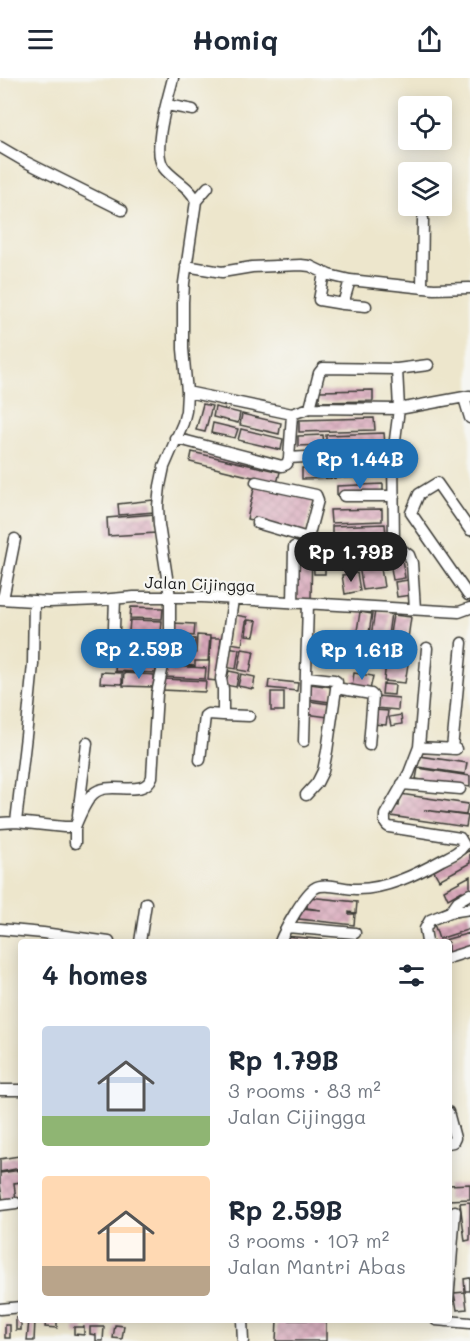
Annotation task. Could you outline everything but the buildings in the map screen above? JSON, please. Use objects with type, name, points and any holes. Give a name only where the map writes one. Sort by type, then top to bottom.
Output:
[{"type":"street","points":[[173,78],[160,135],[159,159],[164,168],[193,195],[196,201]]},
{"type":"street","points":[[166,105],[193,110]]},
{"type":"street","points":[[0,147],[122,210]]},
{"type":"street","points":[[0,823],[16,822],[64,827],[77,824],[92,795],[97,791],[144,787],[152,780],[157,693],[170,635],[170,597],[158,506],[161,477],[186,411],[183,302],[186,267],[196,201],[208,187]]},
{"type":"street","points":[[422,288],[423,219]]},
{"type":"street","points":[[186,267],[222,272],[252,267],[302,265],[350,280],[445,290],[470,288]]},
{"type":"street","points":[[324,273],[319,304],[366,306]]},
{"type":"street","points":[[343,304],[350,280]]},
{"type":"street","points":[[310,408],[319,373],[323,368],[397,369],[428,365]]},
{"type":"street","points":[[394,544],[393,455],[399,409],[397,369]]},
{"type":"street","points":[[187,392],[292,414],[310,408],[399,409],[467,397],[470,418]]},
{"type":"street","points":[[175,438],[281,466],[287,464],[289,458],[292,414]]},
{"type":"street","points":[[289,458],[393,455]]},
{"type":"street","points":[[256,482],[316,495],[318,500],[308,538]]},
{"type":"street","points":[[459,612],[469,595],[411,513],[419,494],[437,483],[470,530]]},
{"type":"street","points":[[344,496],[394,496]]},
{"type":"street","points":[[257,523],[308,538],[318,547],[394,544],[409,555],[412,563],[415,609]]},
{"type":"street","points":[[1,599],[15,539]]},
{"type":"street","points":[[293,603],[294,547]]},
{"type":"street","name":"Jalan Cijingga","points":[[1,599],[34,601],[202,597],[459,612],[470,608]]},
{"type":"street","points":[[113,656],[115,599]]},
{"type":"street","points":[[223,715],[223,687],[220,679],[233,600]]},
{"type":"street","points":[[16,822],[33,664],[34,601]]},
{"type":"street","points":[[304,741],[308,604]]},
{"type":"street","points":[[419,747],[454,749],[462,643]]},
{"type":"street","points":[[281,939],[309,892],[315,888],[323,886],[359,889],[393,883],[432,866],[463,847],[460,838],[394,828],[386,825],[384,821],[419,747],[427,648]]},
{"type":"street","points":[[306,795],[317,783],[323,771],[337,682],[336,680],[307,677]]},
{"type":"street","points":[[336,688],[373,696],[369,745]]},
{"type":"street","points":[[200,760],[205,716],[208,714],[249,716]]},
{"type":"street","points":[[75,843],[87,743]]},
{"type":"street","points":[[402,784],[460,789]]},
{"type":"street","points":[[450,912],[458,902],[470,894]]},
{"type":"street","points":[[140,939],[146,903]]},
{"type":"street","points":[[427,939],[425,928],[430,920],[450,912],[470,909]]},
{"type":"street","points":[[287,927],[355,933]]},
{"type":"street","points":[[0,928],[87,939]]},
{"type":"street","points":[[452,956],[470,951]]},
{"type":"street","points":[[0,1090],[18,1090]]},
{"type":"street","points":[[452,1127],[455,1138],[452,1142]]},
{"type":"street","points":[[0,1205],[16,1203]]},
{"type":"street","points":[[452,1250],[455,1211]]},
{"type":"street","points":[[0,1309],[18,1307]]},
{"type":"street","points":[[452,1322],[470,1323]]},
{"type":"street","points":[[242,1323],[243,1341]]}]
